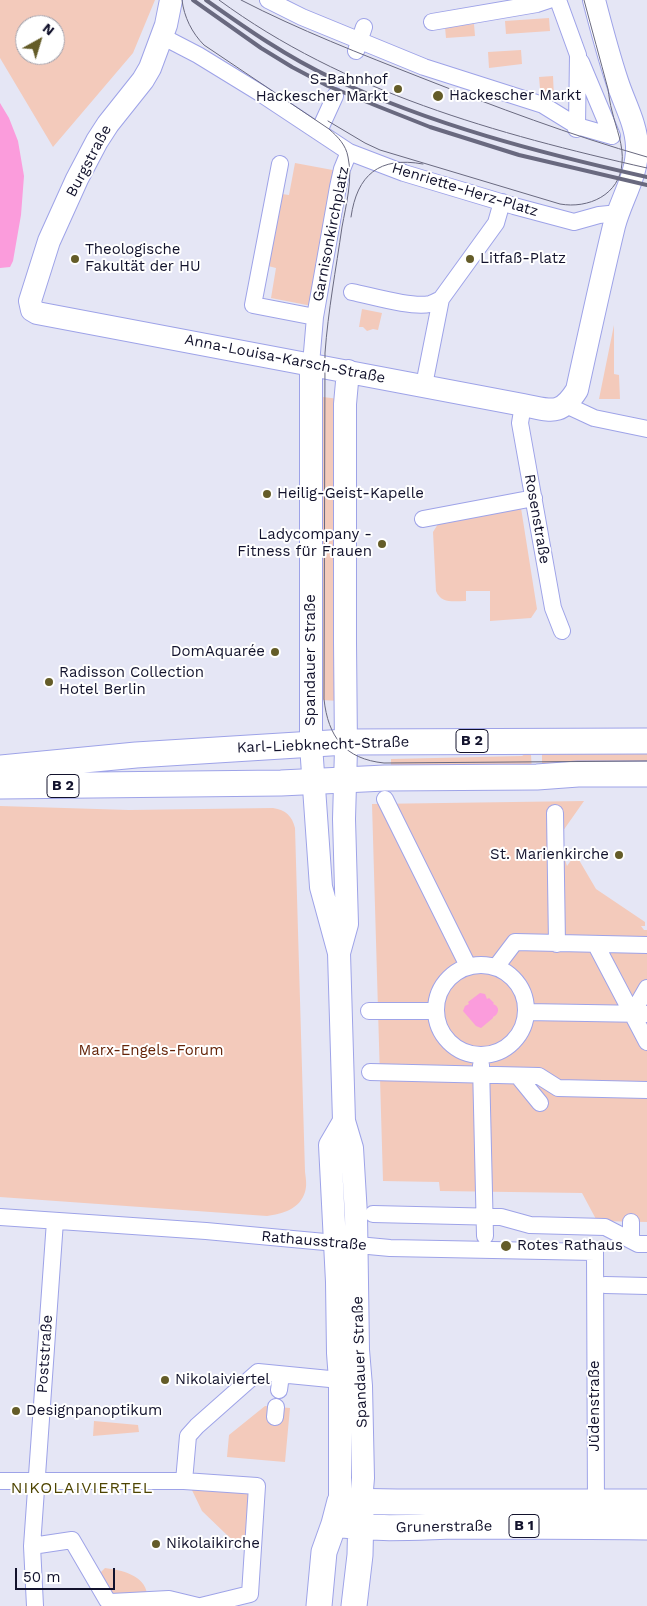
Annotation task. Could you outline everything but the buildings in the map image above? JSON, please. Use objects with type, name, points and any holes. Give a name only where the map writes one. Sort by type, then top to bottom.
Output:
[{"type":"main road","name":"Karl-Liebknecht-Straße","points":[[0,768],[136,755],[346,742],[647,741]]},
{"type":"main road","name":"B 2","points":[[0,786],[312,782],[385,778],[647,774]]},
{"type":"main road","name":"Grunerstraße","points":[[345,1509],[647,1502]]},
{"type":"main road","name":"Spandauer Straße","points":[[320,1598],[324,1552],[345,1509],[360,1528],[360,1555],[355,1605]]},
{"type":"main road","name":"Grunerstraße","points":[[360,1528],[647,1527]]},
{"type":"street","name":"Burgstraße","points":[[30,301],[49,241],[77,179],[108,124],[143,80],[168,33],[171,0]]},
{"type":"street","points":[[268,0],[302,17],[424,67],[543,105],[577,128],[612,136],[578,55],[558,0]]},
{"type":"street","points":[[432,22],[537,4],[549,0]]},
{"type":"street","points":[[557,407],[577,390],[600,286],[619,213],[636,161],[641,134],[632,121],[616,79],[596,9]]},
{"type":"street","name":"Henriette-Herz-Platz","points":[[168,33],[198,55],[260,92],[349,152],[404,173],[574,222],[619,213]]},
{"type":"street","points":[[577,128],[578,55]]},
{"type":"street","points":[[319,131],[335,96]]},
{"type":"street","name":"Garnisonkirchplatz","points":[[311,364],[315,317],[338,187],[342,169],[349,152]]},
{"type":"street","name":"Garnisonkirchplatz","points":[[280,164],[252,305],[315,317]]},
{"type":"street","points":[[424,386],[441,299],[496,223],[502,202]]},
{"type":"street","points":[[352,292],[422,304],[432,304],[441,299]]},
{"type":"street","name":"Anna-Louisa-Karsch-Straße","points":[[30,301],[32,310],[37,313],[523,405],[557,407]]},
{"type":"street","name":"Spandauer Straße","points":[[311,364],[312,782],[316,811],[320,887],[339,953],[344,1121],[352,1148],[357,1245],[358,1350],[363,1469],[345,1509]]},
{"type":"street","name":"Spandauer Straße","points":[[339,953],[347,924],[344,780],[346,742],[345,423],[348,371]]},
{"type":"street","name":"Rosenstraße","points":[[523,405],[520,423],[552,608],[562,631]]},
{"type":"street","points":[[557,407],[594,418],[647,429]]},
{"type":"street","points":[[423,519],[534,498]]},
{"type":"street","points":[[385,798],[468,966]]},
{"type":"street","points":[[555,813],[557,944]]},
{"type":"street","points":[[496,967],[515,942],[647,945]]},
{"type":"street","points":[[596,945],[640,1014],[647,1042]]},
{"type":"street","points":[[487,965],[496,967],[511,976],[522,990],[525,1000],[526,1012],[520,1034],[503,1050],[492,1054],[481,1056],[463,1052],[449,1042],[439,1028],[435,1011],[436,999],[441,988],[448,978],[468,966],[487,965]]},
{"type":"street","points":[[640,1014],[647,988]]},
{"type":"street","points":[[368,1011],[435,1011]]},
{"type":"street","points":[[526,1012],[640,1014]]},
{"type":"street","points":[[481,1056],[485,1236]]},
{"type":"street","points":[[370,1072],[539,1076],[558,1088],[647,1090]]},
{"type":"street","points":[[518,1076],[540,1103]]},
{"type":"street","name":"Spandauer Straße","points":[[344,1121],[330,1145],[345,1509]]},
{"type":"street","points":[[374,1214],[501,1217],[530,1225],[605,1228],[639,1242]]},
{"type":"street","name":"Rathausstraße","points":[[0,1217],[390,1248],[595,1252],[599,1285]]},
{"type":"street","name":"Poststraße","points":[[35,1606],[32,1546],[55,1221]]},
{"type":"street","points":[[631,1222],[639,1242]]},
{"type":"street","points":[[599,1285],[647,1286]]},
{"type":"street","name":"Jüdenstraße","points":[[595,1526],[599,1285]]},
{"type":"street","points":[[184,1481],[188,1436],[196,1426],[258,1372],[280,1382],[340,1380]]},
{"type":"street","points":[[0,1481],[184,1481],[257,1486],[244,1599],[199,1606],[169,1599],[111,1602],[107,1600],[72,1540],[32,1546]]},
{"type":"green space","points":[[0,0],[155,0],[133,53],[53,147],[0,58]]},
{"type":"green space","points":[[549,18],[550,31],[506,34],[505,21]]},
{"type":"green space","points":[[474,24],[475,36],[446,38],[445,27]]},
{"type":"green space","points":[[521,50],[522,64],[489,68],[488,52]]},
{"type":"green space","points":[[553,76],[554,98],[541,100],[539,77]]},
{"type":"green space","points":[[295,163],[338,171],[312,306],[271,298],[276,268],[268,266],[282,194],[289,195]]},
{"type":"green space","points":[[362,309],[382,313],[378,330],[367,331],[363,327],[359,327]]},
{"type":"green space","points":[[614,325],[614,374],[619,375],[620,399],[599,399]]},
{"type":"green space","points":[[315,396],[339,399],[340,701],[321,700]]},
{"type":"green space","points":[[521,508],[537,609],[531,618],[490,621],[490,591],[466,591],[466,601],[448,601],[441,598],[436,591],[433,532],[438,524]]},
{"type":"green space","points":[[647,750],[647,768],[542,765],[542,754]]},
{"type":"green space","points":[[525,754],[531,755],[532,771],[391,766],[391,759],[522,756]]},
{"type":"green space","points":[[584,801],[558,838],[567,866],[574,856],[579,860],[596,889],[645,922],[645,926],[641,926],[644,930],[647,930],[647,1222],[597,1221],[582,1193],[440,1191],[439,1182],[383,1181],[372,804]]},
{"type":"green space","name":"Marx-Engels-Forum","points":[[0,806],[129,810],[273,808],[282,810],[290,817],[295,828],[306,1182],[303,1198],[295,1207],[279,1214],[267,1216],[0,1197]]},
{"type":"green space","points":[[265,1406],[290,1408],[285,1462],[227,1457],[229,1435]]},
{"type":"green space","points":[[94,1421],[138,1425],[139,1432],[93,1436]]},
{"type":"green space","points":[[190,1486],[251,1491],[247,1552],[202,1511]]},
{"type":"green space","points":[[105,1568],[125,1572],[137,1578],[142,1582],[147,1594],[112,1601],[95,1578]]},
{"type":"shaded area","points":[[0,103],[9,118],[18,141],[24,176],[21,215],[13,261],[10,267],[0,268]]},
{"type":"shaded area","points":[[480,993],[485,994],[487,999],[489,998],[494,1003],[498,1010],[496,1015],[481,1028],[476,1026],[463,1011],[465,1006],[469,1004],[468,1002]]},
{"type":"tram line","points":[[182,0],[189,24],[204,45],[329,129],[341,142],[348,157],[350,174],[348,192],[332,290],[325,353],[324,699],[326,712],[334,735],[341,744],[359,757],[384,763],[647,761]]},
{"type":"tram line","points":[[219,0],[267,32],[318,60],[370,85],[424,106],[479,124],[591,155],[647,168]]},
{"type":"tram line","points":[[241,0],[330,41],[450,89],[561,130],[647,157]]},
{"type":"tram line","points":[[328,121],[380,150],[560,204],[571,205],[591,202],[601,197],[615,184],[620,174],[622,150],[584,0]]},
{"type":"tram line","points":[[351,217],[359,190],[373,172],[382,166],[394,163],[423,164]]},
{"type":"railway","points":[[193,0],[261,48],[292,67],[328,86],[377,106],[430,127],[519,155],[647,185]]},
{"type":"railway","points":[[206,0],[283,52],[332,78],[370,95],[447,124],[527,148],[647,177]]},
{"type":"place","name":"S-Bahnhof Hackescher Markt","points":[[398,89]]},
{"type":"place","name":"Hackescher Markt","points":[[438,96]]},
{"type":"place","name":"Theologische Fakultät der HU","points":[[75,259]]},
{"type":"place","name":"Litfaß-Platz","points":[[470,259]]},
{"type":"place","name":"Heilig-Geist-Kapelle","points":[[267,494]]},
{"type":"place","name":"Ladycompany - Fitness für Frauen","points":[[382,544]]},
{"type":"place","name":"DomAquarée","points":[[275,652]]},
{"type":"place","name":"Radisson Collection Hotel Berlin","points":[[49,682]]},
{"type":"place","name":"St. Marienkirche","points":[[619,855]]},
{"type":"place","name":"Rotes Rathaus","points":[[506,1246]]},
{"type":"place","name":"Nikolaiviertel","points":[[165,1380]]},
{"type":"place","name":"Designpanoptikum","points":[[16,1411]]},
{"type":"place","name":"Nikolaikirche","points":[[156,1544]]},
{"type":"district","name":"NIKOLAIVIERTEL","points":[[82,1488]]}]
